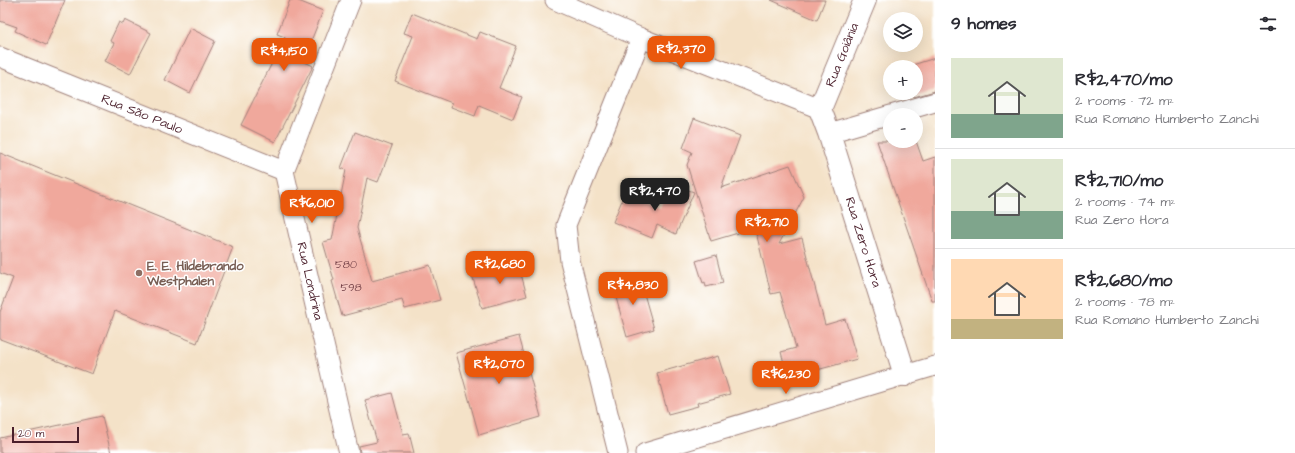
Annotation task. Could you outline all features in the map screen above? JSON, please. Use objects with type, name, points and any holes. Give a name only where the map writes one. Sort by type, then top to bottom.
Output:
[{"type":"street","points":[[284,171],[351,0]]},
{"type":"street","points":[[554,0],[641,38],[820,109]]},
{"type":"street","name":"Rua Goiânia","points":[[820,109],[865,0]]},
{"type":"street","points":[[618,453],[570,261],[566,225],[641,38]]},
{"type":"street","name":"Rua São Paulo","points":[[0,57],[284,171]]},
{"type":"street","points":[[829,133],[935,102]]},
{"type":"street","name":"Rua Zero Hora","points":[[820,109],[829,133],[905,375]]},
{"type":"street","name":"Rua Londrina","points":[[284,171],[349,453]]},
{"type":"street","points":[[645,453],[935,366]]},
{"type":"building","points":[[0,0],[65,0],[46,45],[15,31],[17,27],[0,21]]},
{"type":"building","points":[[290,0],[296,0],[323,11],[303,61],[313,66],[275,142],[241,125],[285,37],[277,34]]},
{"type":"building","points":[[771,0],[825,0],[817,20]]},
{"type":"building","points":[[412,13],[477,39],[480,32],[516,46],[499,88],[522,97],[513,119],[479,105],[475,116],[451,107],[452,103],[395,81],[413,36],[404,33]]},
{"type":"building","points":[[125,20],[151,33],[130,74],[105,61],[114,43],[110,41],[119,22],[123,24]]},
{"type":"building","points":[[190,28],[215,41],[190,93],[165,80]]},
{"type":"building","points":[[935,58],[935,91],[923,94],[923,62]]},
{"type":"building","points":[[694,118],[740,136],[721,188],[790,165],[804,197],[779,244],[802,238],[825,325],[845,319],[857,359],[788,378],[781,352],[796,348],[780,292],[771,294],[755,228],[711,241],[687,165],[692,152],[683,148]]},
{"type":"building","points":[[355,132],[392,146],[378,182],[367,178],[357,228],[372,281],[430,265],[440,300],[405,309],[402,300],[342,316],[332,281],[334,280],[323,242],[332,240],[346,170],[341,168]]},
{"type":"building","points":[[877,141],[883,141],[883,148],[918,148],[923,161],[935,157],[935,301],[932,301]]},
{"type":"building","points":[[0,153],[233,247],[197,343],[115,311],[92,374],[0,339],[0,312],[13,278],[0,273]]},
{"type":"building","points":[[668,183],[694,192],[676,234],[657,225],[652,238],[613,222],[625,193],[659,207]]},
{"type":"building","points":[[716,255],[723,283],[706,287],[705,282],[703,283],[696,261]]},
{"type":"building","points":[[518,263],[527,296],[482,308],[472,275]]},
{"type":"building","points":[[639,276],[654,329],[627,337],[612,283]]},
{"type":"building","points":[[519,336],[541,417],[479,435],[456,353]]},
{"type":"building","points":[[718,356],[730,394],[697,403],[698,406],[668,414],[657,373]]},
{"type":"building","points":[[392,393],[403,434],[409,433],[414,453],[360,453],[359,446],[377,442],[365,400]]},
{"type":"building","points":[[102,416],[111,453],[0,453],[0,438]]},
{"type":"place","name":"E. E. Hildebrando Westphalen","points":[[139,273]]}]
